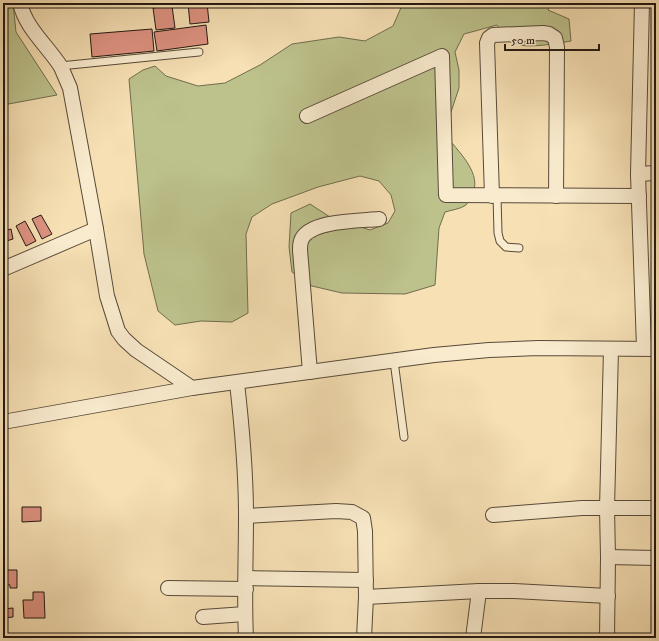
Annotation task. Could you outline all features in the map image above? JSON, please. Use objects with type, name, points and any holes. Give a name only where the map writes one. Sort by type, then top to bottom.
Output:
[{"type":"street","points":[[20,3],[22,12],[30,27],[60,66],[70,88],[107,296],[118,331],[136,350],[192,388]]},
{"type":"street","points":[[3,422],[192,388],[434,355],[489,350],[538,348],[611,350],[650,349],[638,174],[642,3]]},
{"type":"street","points":[[494,196],[487,43],[489,38],[493,35],[543,33],[549,34],[555,38],[557,47],[556,196]]},
{"type":"street","points":[[307,116],[442,56],[446,195],[639,196]]},
{"type":"street","points":[[638,174],[656,173]]},
{"type":"street","points":[[310,372],[300,250],[301,241],[308,232],[322,225],[379,219]]},
{"type":"street","points":[[3,269],[96,229]]},
{"type":"street","points":[[607,638],[607,508],[611,350]]},
{"type":"street","points":[[237,382],[243,434],[246,516],[246,638]]},
{"type":"street","points":[[493,515],[582,508],[656,508]]},
{"type":"street","points":[[246,516],[336,511],[352,512],[362,518],[365,531],[366,580],[364,638]]},
{"type":"street","points":[[608,557],[656,558]]},
{"type":"street","points":[[168,588],[246,583],[366,580]]},
{"type":"street","points":[[366,597],[479,591],[514,591],[608,596]]},
{"type":"street","points":[[473,638],[479,591]]},
{"type":"street","points":[[203,617],[245,614]]},
{"type":"lane","points":[[60,66],[198,52]]},
{"type":"lane","points":[[494,196],[500,241],[506,247],[519,248]]},
{"type":"lane","points":[[394,361],[404,437]]},
{"type":"green space","points":[[3,3],[13,3],[16,32],[57,95],[3,105]]},
{"type":"green space","points":[[403,3],[550,3],[548,10],[569,19],[571,41],[553,44],[531,46],[521,45],[507,37],[497,25],[464,34],[455,52],[459,70],[459,88],[444,133],[468,163],[475,180],[471,197],[466,205],[445,212],[439,228],[435,285],[405,294],[342,293],[312,286],[292,272],[289,247],[291,213],[310,204],[330,217],[370,230],[388,223],[395,211],[391,195],[379,181],[360,176],[318,187],[272,204],[252,217],[246,234],[248,313],[232,322],[201,321],[175,325],[158,311],[144,254],[129,79],[143,70],[155,66],[166,76],[198,86],[225,83],[260,65],[292,44],[339,37],[365,41],[393,26]]},
{"type":"building","points":[[188,3],[207,3],[209,22],[190,24]]},
{"type":"building","points":[[172,6],[175,28],[156,30],[153,8]]},
{"type":"building","points":[[206,25],[208,44],[157,51],[154,32]]},
{"type":"building","points":[[152,29],[154,51],[92,57],[90,34]]},
{"type":"building","points":[[41,215],[52,234],[42,239],[32,219]]},
{"type":"building","points":[[3,216],[5,216],[7,225],[3,227]]},
{"type":"building","points":[[25,221],[36,241],[26,246],[16,226]]},
{"type":"building","points":[[11,229],[13,239],[3,242],[3,231]]},
{"type":"building","points":[[22,507],[41,507],[41,521],[22,522]]},
{"type":"building","points":[[3,538],[6,538],[6,555],[3,555]]},
{"type":"building","points":[[3,570],[17,570],[17,588],[10,588],[10,585],[3,584]]},
{"type":"building","points":[[5,591],[6,602],[3,603],[3,592]]},
{"type":"building","points":[[33,592],[44,592],[45,618],[24,618],[23,600],[33,600]]},
{"type":"building","points":[[13,608],[13,617],[3,618],[3,609]]}]
